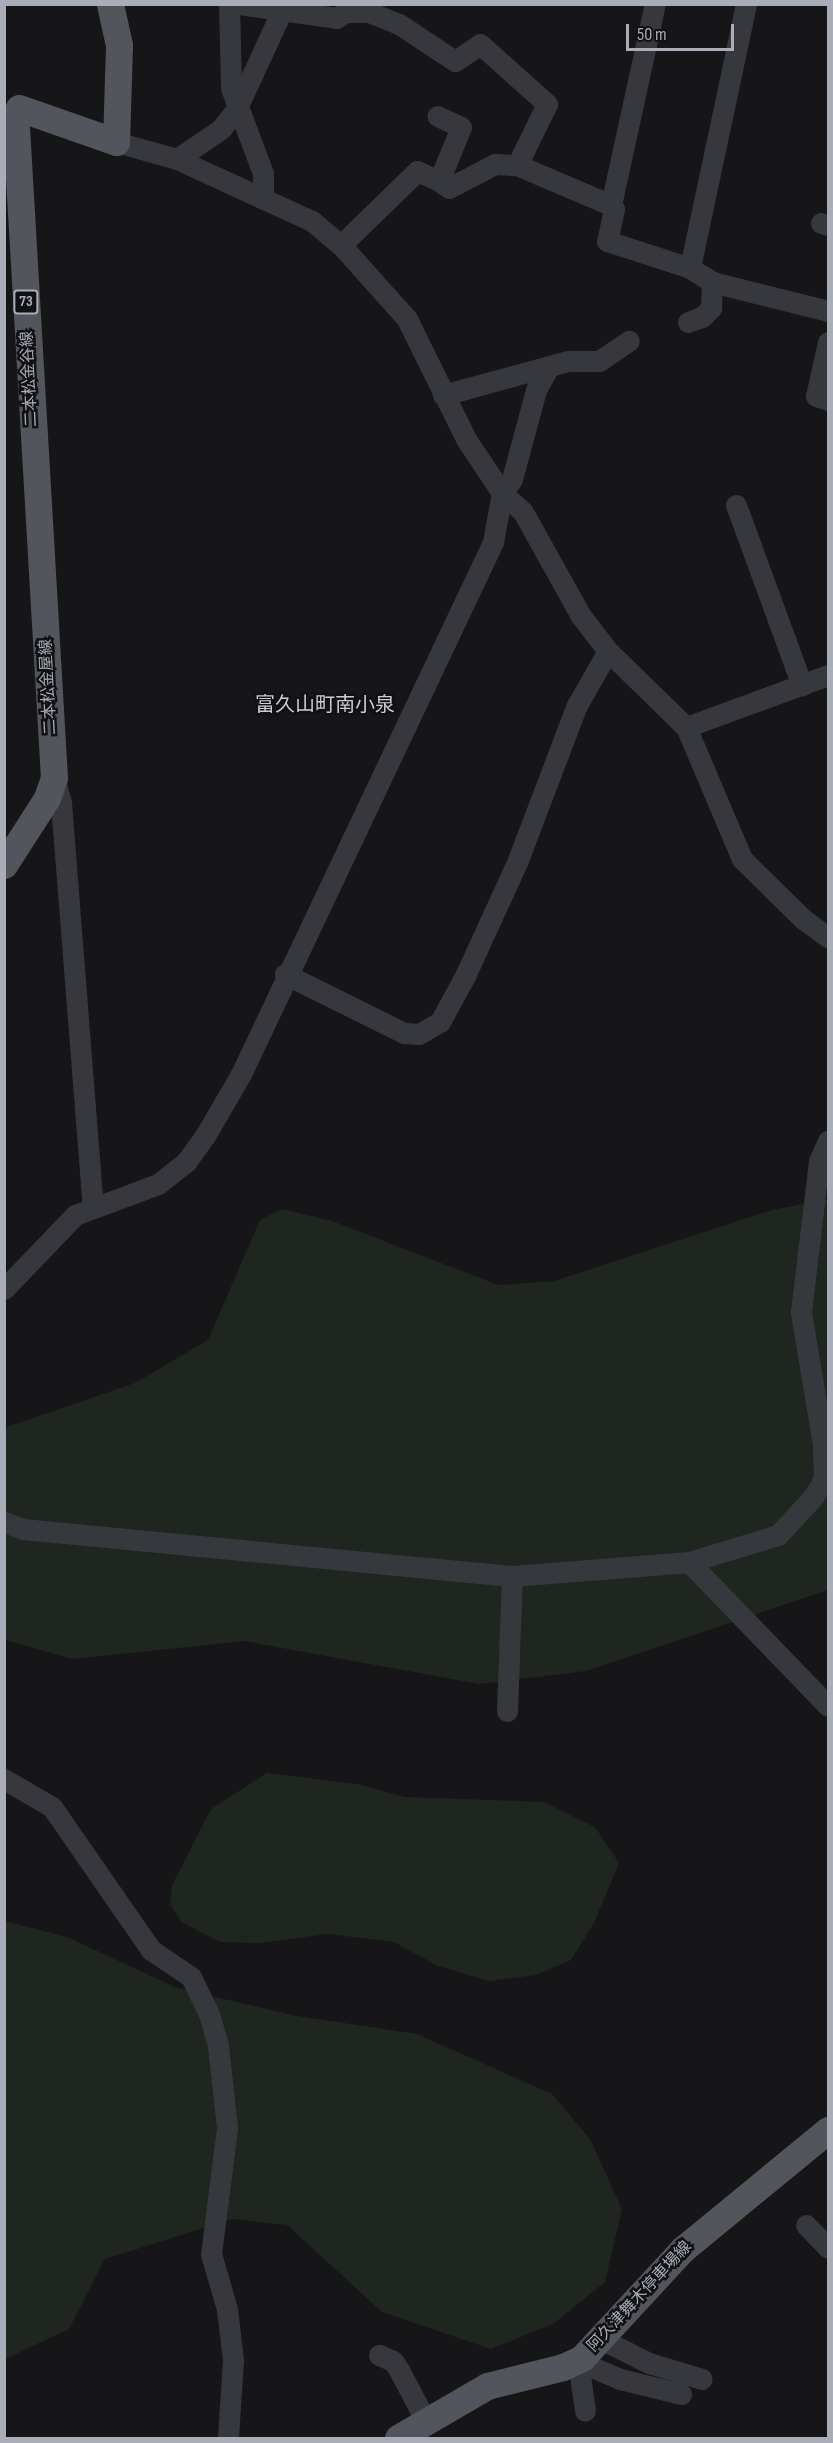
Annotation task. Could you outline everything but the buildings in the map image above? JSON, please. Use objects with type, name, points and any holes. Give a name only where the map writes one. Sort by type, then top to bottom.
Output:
[{"type":"main road","points":[[110,4],[119,45],[116,142]]},
{"type":"main road","name":"二本松金谷線","points":[[12,104],[116,142]]},
{"type":"main road","name":"二本松金谷線","points":[[12,104],[16,126],[12,192],[39,497]]},
{"type":"main road","name":"二本松金屋線","points":[[4,865],[47,798],[54,778],[39,497]]},
{"type":"main road","name":"阿久津舞木停車場線","points":[[398,2439],[487,2386],[578,2361],[603,2340],[683,2249],[828,2130]]},
{"type":"street","points":[[229,4],[229,59],[236,110],[262,173],[263,200]]},
{"type":"street","points":[[239,4],[284,7],[336,18],[346,12],[369,12],[399,24],[455,61],[480,44],[547,104],[517,165]]},
{"type":"street","points":[[611,205],[655,4]]},
{"type":"street","points":[[690,267],[746,4]]},
{"type":"street","points":[[177,159],[221,129],[236,110],[284,7]]},
{"type":"street","points":[[437,116],[460,127],[439,181]]},
{"type":"street","points":[[116,142],[177,159],[312,221],[341,246],[407,319],[466,439],[502,493],[523,512],[581,616],[608,651],[687,727],[742,859],[802,919],[828,937]]},
{"type":"street","points":[[341,246],[417,171],[449,188],[495,164],[517,165],[611,205],[615,209],[607,242],[690,267],[712,282],[828,311]]},
{"type":"street","points":[[688,322],[702,317],[711,308],[712,282]]},
{"type":"street","points":[[443,395],[580,359],[598,361],[629,341]]},
{"type":"street","points":[[828,342],[816,396],[828,400]]},
{"type":"street","points":[[4,1288],[75,1215],[93,1206],[158,1184],[186,1162],[241,1074],[285,974],[493,542],[502,493],[512,479],[536,390],[549,367]]},
{"type":"street","points":[[736,505],[802,685]]},
{"type":"street","points":[[285,974],[404,1033],[419,1034],[440,1022],[465,976],[518,860],[576,707],[608,651]]},
{"type":"street","points":[[687,727],[828,675]]},
{"type":"street","points":[[54,778],[61,803],[93,1206]]},
{"type":"street","points":[[4,1522],[23,1529],[512,1576],[689,1562],[778,1535],[826,1480],[823,1444],[801,1312],[820,1211],[819,1161],[828,1141]]},
{"type":"street","points":[[689,1562],[828,1706]]},
{"type":"street","points":[[507,1711],[512,1576]]},
{"type":"street","points":[[4,1779],[52,1807],[151,1950],[191,1977],[209,2014],[218,2046],[227,2128],[211,2254],[227,2309],[233,2360],[228,2439]]},
{"type":"street","points":[[806,2225],[828,2248]]},
{"type":"street","points":[[603,2340],[650,2363],[702,2379]]},
{"type":"street","points":[[379,2355],[393,2361],[427,2423]]},
{"type":"street","points":[[578,2361],[620,2379],[681,2394]]},
{"type":"street","points":[[578,2361],[585,2412]]},
{"type":"shaded area","points":[[828,1199],[828,1590],[586,1671],[479,1684],[245,1641],[72,1659],[5,1640],[4,1428],[135,1383],[208,1340],[260,1220],[282,1209],[332,1221],[498,1285],[554,1281],[772,1210]]},
{"type":"shaded area","points":[[267,1773],[357,1784],[405,1797],[544,1802],[595,1827],[619,1863],[594,1923],[571,1960],[536,1975],[489,1981],[438,1966],[394,1942],[328,1934],[259,1943],[220,1942],[181,1922],[170,1904],[172,1885],[211,1809]]},
{"type":"shaded area","points":[[5,1921],[67,1937],[177,1988],[297,2016],[417,2034],[552,2094],[590,2139],[622,2209],[605,2282],[553,2324],[491,2349],[382,2312],[287,2225],[232,2219],[105,2259],[69,2329],[5,2359]]},
{"type":"district","name":"富久山町南小泉","points":[[325,705]]}]
